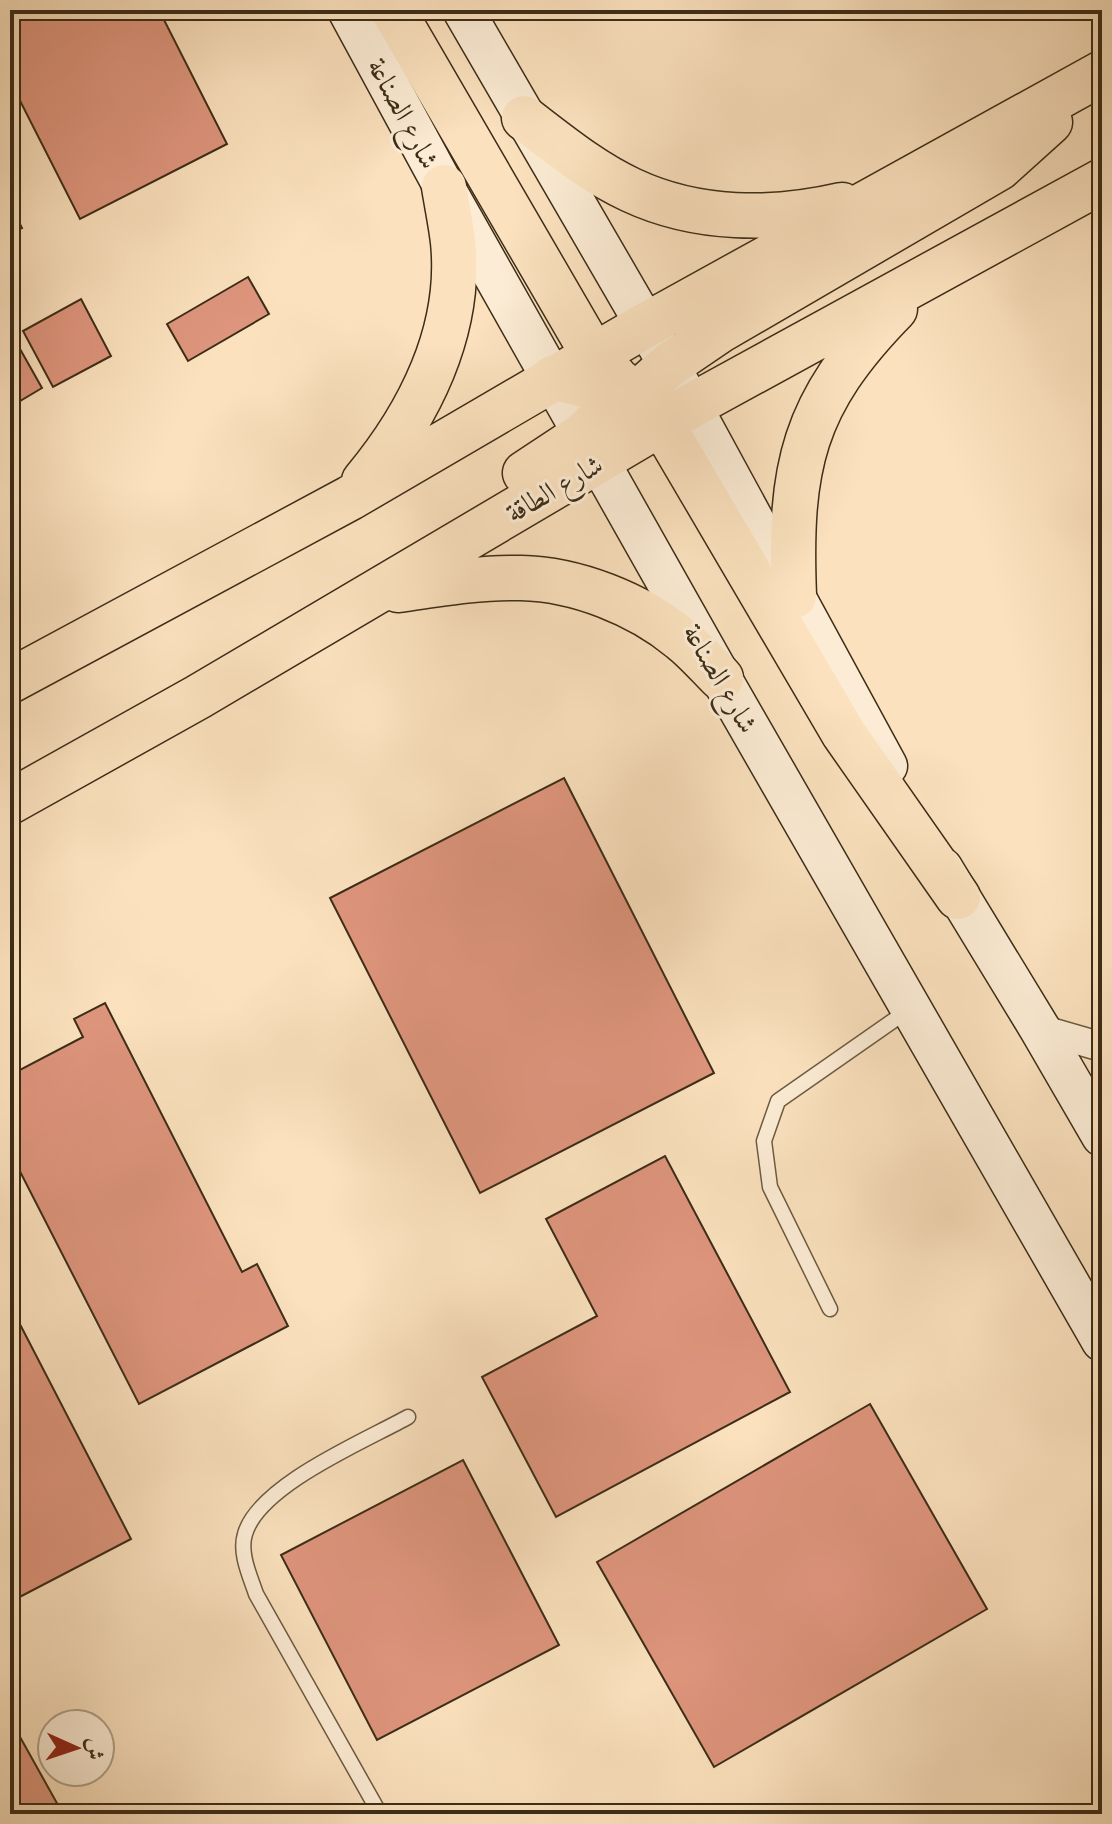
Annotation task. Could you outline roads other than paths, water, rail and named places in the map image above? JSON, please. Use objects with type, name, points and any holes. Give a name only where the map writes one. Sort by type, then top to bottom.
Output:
[{"type":"main road","points":[[393,10],[640,390],[844,734],[958,897]]},
{"type":"main road","points":[[640,390],[646,325],[1102,74]]},
{"type":"main road","points":[[198,697],[269,635],[323,597],[592,448],[640,390],[719,331],[999,168],[1102,74]]},
{"type":"main road","points":[[524,118],[577,158],[632,191],[693,211],[757,218],[821,210],[883,195]]},
{"type":"main road","points":[[10,681],[350,498],[553,378],[640,390],[923,281],[1102,181]]},
{"type":"main road","points":[[350,498],[388,452],[414,409],[439,357],[452,301],[453,244],[444,187]]},
{"type":"main road","points":[[794,596],[792,533],[797,474],[814,418],[847,362],[923,281]]},
{"type":"main road","name":"شارع الطاقة","points":[[10,802],[376,593],[592,448]]},
{"type":"main road","points":[[376,593],[467,580],[510,578],[580,587],[645,615],[680,638],[721,678]]},
{"type":"street","name":"شارع الصناعة","points":[[348,10],[444,187],[721,678],[1102,1341]]},
{"type":"street","points":[[463,10],[646,325],[640,390],[794,596],[958,897],[1102,1136]]},
{"type":"street","points":[[1040,1029],[1102,1047]]},
{"type":"lane","points":[[830,1309],[770,1187],[764,1141],[778,1101],[911,1008]]},
{"type":"lane","points":[[380,1814],[256,1594],[245,1564],[244,1535],[255,1514],[284,1485],[408,1417]]}]
